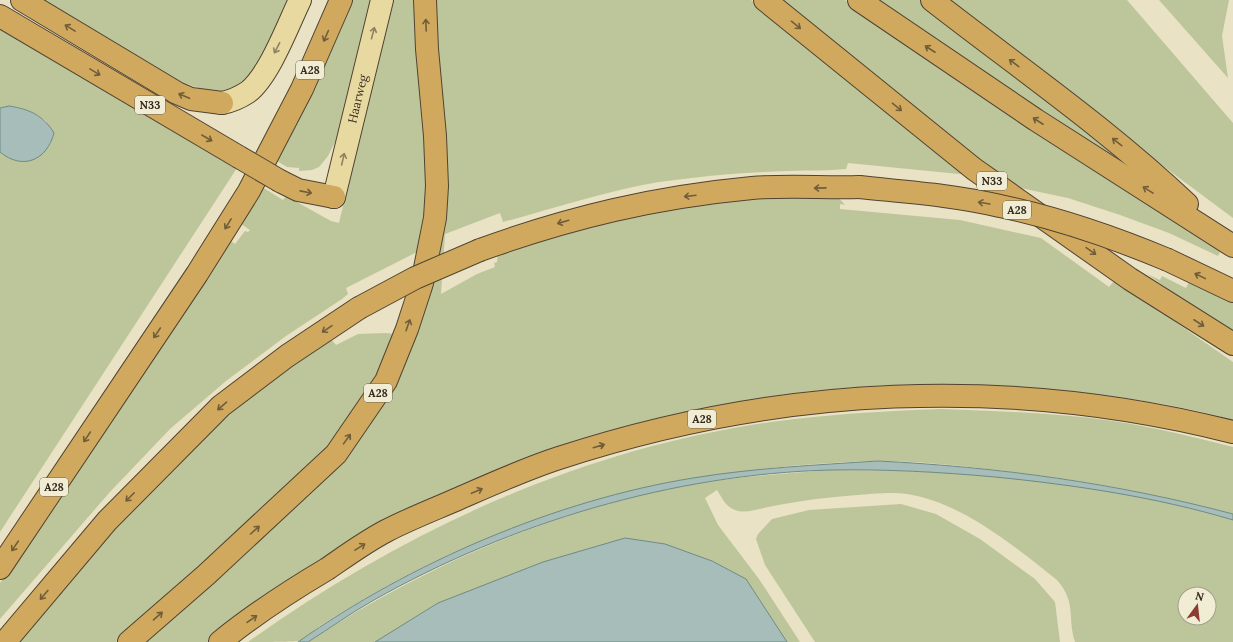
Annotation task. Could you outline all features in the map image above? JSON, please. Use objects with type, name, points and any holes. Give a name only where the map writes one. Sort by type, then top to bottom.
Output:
[{"type":"highway","name":"N33","points":[[22,0],[177,93],[196,100],[222,103]]},
{"type":"highway","name":"A28","points":[[0,568],[197,274],[249,191],[302,89],[341,0]]},
{"type":"highway","name":"A28","points":[[129,642],[206,575],[336,454],[386,381],[407,329],[422,283],[435,218],[437,186],[435,136],[427,49],[425,0]]},
{"type":"highway","name":"N33","points":[[765,0],[974,169],[1130,279],[1233,344]]},
{"type":"highway","points":[[859,0],[1030,115],[1230,244]]},
{"type":"highway","points":[[932,0],[1069,104],[1148,167],[1230,244]]},
{"type":"highway","name":"N33","points":[[0,16],[280,181],[298,190],[334,197]]},
{"type":"highway","name":"A28","points":[[5,642],[106,521],[221,406],[287,356],[360,308],[415,278],[480,250],[533,230],[587,215],[670,198],[754,188],[859,187],[927,194],[999,205],[1089,229],[1168,260],[1233,291]]},
{"type":"highway","name":"A28","points":[[220,642],[300,586],[386,531],[476,491],[557,458],[688,422],[787,405],[838,400],[889,396],[982,395],[1072,402],[1118,408],[1233,432]]},
{"type":"main road","points":[[222,103],[236,100],[261,78],[300,0]]},
{"type":"main road","name":"Haarweg","points":[[334,197],[382,0]]},
{"type":"green space","points":[[40,0],[289,0],[257,67],[237,86],[219,92],[205,90],[169,78]]},
{"type":"green space","points":[[350,0],[374,0],[341,130],[328,156],[319,167],[312,170],[299,171],[299,168],[287,167],[277,161],[305,107],[334,44],[332,42]]},
{"type":"green space","points":[[392,0],[416,0],[428,156],[425,208],[419,251],[346,288],[348,294],[342,299],[286,336],[226,381],[170,429],[109,493],[0,619],[0,583],[231,241],[235,244],[245,231],[248,232],[250,230],[241,224],[262,187],[283,200],[286,196],[331,221],[339,223]]},
{"type":"green space","points":[[432,0],[751,0],[859,89],[969,175],[848,163],[846,169],[740,173],[659,182],[600,195],[503,222],[500,213],[445,234],[441,294],[477,274],[495,267],[494,263],[497,262],[498,253],[551,235],[668,207],[768,197],[838,197],[845,205],[840,204],[840,209],[960,220],[1041,238],[1109,287],[1115,280],[1233,362],[1233,420],[1216,415],[1147,401],[1112,396],[1035,388],[974,385],[913,385],[852,388],[792,394],[732,403],[672,416],[550,450],[503,474],[438,512],[216,635],[207,642],[140,642],[305,496],[424,305]]},
{"type":"green space","points":[[781,0],[845,0],[894,34],[1222,248],[1218,256],[1169,233],[1120,215],[1068,198],[1016,187],[992,170]]},
{"type":"green space","points":[[878,0],[921,0],[1142,170],[1138,174]]},
{"type":"green space","points":[[945,0],[1127,0],[1233,123],[1233,218],[1077,102]]},
{"type":"green space","points":[[1159,0],[1229,0],[1222,36],[1228,78]]},
{"type":"green space","points":[[0,29],[237,168],[0,532],[0,152],[14,160],[27,161],[40,155],[51,143],[46,121],[35,114],[18,107],[0,108]]},
{"type":"green space","points":[[1147,274],[1160,280],[1162,276],[1186,288],[1190,280],[1233,302],[1233,335]]},
{"type":"green space","points":[[358,334],[395,334],[381,368],[363,399],[342,428],[318,456],[266,507],[175,587],[116,642],[14,642],[95,546],[160,478],[232,409],[330,338],[336,345]]},
{"type":"green space","points":[[942,409],[1049,414],[1092,418],[1158,429],[1233,447],[1233,514],[1145,493],[1085,482],[966,466],[877,461],[778,467],[730,473],[634,492],[587,504],[540,519],[478,542],[417,570],[346,610],[299,641],[248,642],[307,602],[368,565],[431,531],[496,500],[562,474],[630,452],[700,435],[771,422],[856,413]]},
{"type":"green space","points":[[828,470],[879,470],[981,475],[1083,487],[1184,507],[1233,520],[1233,642],[1075,642],[1067,596],[1057,580],[1000,536],[956,510],[933,500],[910,494],[888,493],[843,496],[783,504],[743,512],[729,507],[724,502],[717,490],[705,498],[718,525],[759,579],[800,642],[787,642],[746,579],[712,561],[665,544],[625,538],[438,603],[375,642],[308,642],[396,589],[442,566],[535,527],[583,511],[633,497],[683,486],[737,478]]},
{"type":"green space","points":[[901,504],[936,514],[980,539],[1035,579],[1055,602],[1060,642],[815,642],[765,565],[756,539],[758,534],[772,519],[809,510]]},
{"type":"water","points":[[9,106],[29,111],[40,117],[54,133],[46,150],[33,160],[17,161],[0,152],[0,108]]},
{"type":"water","points":[[878,461],[968,467],[1101,485],[1145,493],[1233,514],[1233,520],[1145,498],[1085,488],[995,477],[892,470],[831,470],[772,474],[712,481],[653,493],[594,508],[537,526],[426,572],[374,600],[308,642],[298,642],[342,613],[388,586],[436,561],[537,519],[589,502],[641,488],[693,478],[785,467]]},
{"type":"water","points":[[625,538],[665,544],[712,561],[746,579],[787,642],[375,642],[438,603],[543,562]]}]
